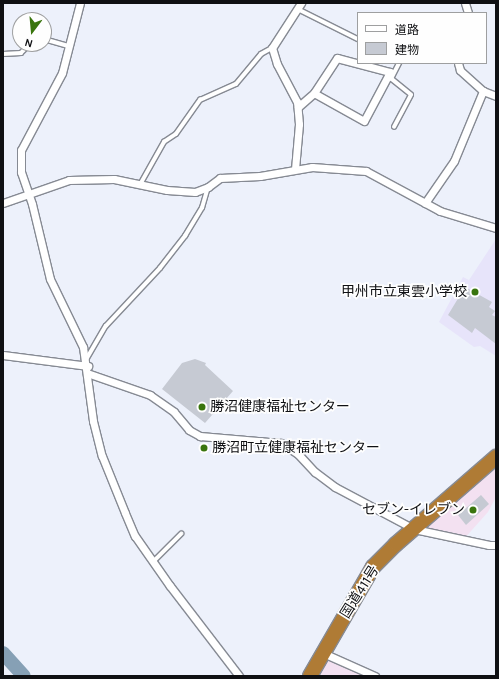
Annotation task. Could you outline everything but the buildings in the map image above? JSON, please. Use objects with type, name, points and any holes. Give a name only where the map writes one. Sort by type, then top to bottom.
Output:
[{"type":"highway","name":"国道411号","points":[[310,676],[373,567],[496,457]]},
{"type":"street","points":[[80,3],[62,73],[21,150],[21,172],[28,193],[50,279],[83,347],[87,366],[93,421],[102,456],[135,536],[239,676]]},
{"type":"street","points":[[295,170],[299,124],[298,106],[277,64],[272,48],[299,6]]},
{"type":"street","points":[[298,106],[314,92],[338,58],[357,63]]},
{"type":"street","points":[[314,92],[364,121],[390,72],[360,64]]},
{"type":"street","points":[[458,64],[460,70],[483,91],[496,96]]},
{"type":"street","points":[[425,203],[454,161],[483,91]]},
{"type":"street","points":[[3,203],[28,193],[69,180],[114,179],[141,183],[167,190],[195,192],[208,187],[220,178],[260,176],[312,167],[366,171],[425,203],[455,217],[496,228]]},
{"type":"street","points":[[3,355],[87,366],[150,395],[174,412],[189,430],[200,436],[281,443],[298,454],[315,472],[335,487],[414,529],[489,546],[496,545]]},
{"type":"street","points":[[323,653],[375,676]]},
{"type":"lane","points":[[299,6],[357,38]]},
{"type":"lane","points":[[52,41],[69,46]]},
{"type":"lane","points":[[141,183],[164,142],[176,134],[200,100],[236,84],[261,54],[272,48]]},
{"type":"lane","points":[[3,54],[22,52]]},
{"type":"lane","points":[[394,127],[411,95],[391,79],[398,64]]},
{"type":"lane","points":[[87,366],[106,326],[134,298],[185,236],[202,208],[208,187]]},
{"type":"lane","points":[[153,562],[181,534]]},
{"type":"shaded area","name":"甲州市立東雲小学校","points":[[496,239],[496,356],[480,346],[474,347],[439,322],[463,277],[469,280]]},
{"type":"shaded area","points":[[496,457],[496,497],[488,512],[463,540],[414,529]]},
{"type":"shaded area","points":[[323,653],[375,676],[310,676]]},
{"type":"waterway","points":[[3,653],[24,676]]},
{"type":"place","name":"甲州市立東雲小学校","points":[[475,292]]},
{"type":"place","name":"勝沼健康福祉センター","points":[[202,407]]},
{"type":"place","name":"勝沼町立健康福祉センター","points":[[204,448]]},
{"type":"place","name":"セブン-イレブン","points":[[473,510]]}]
